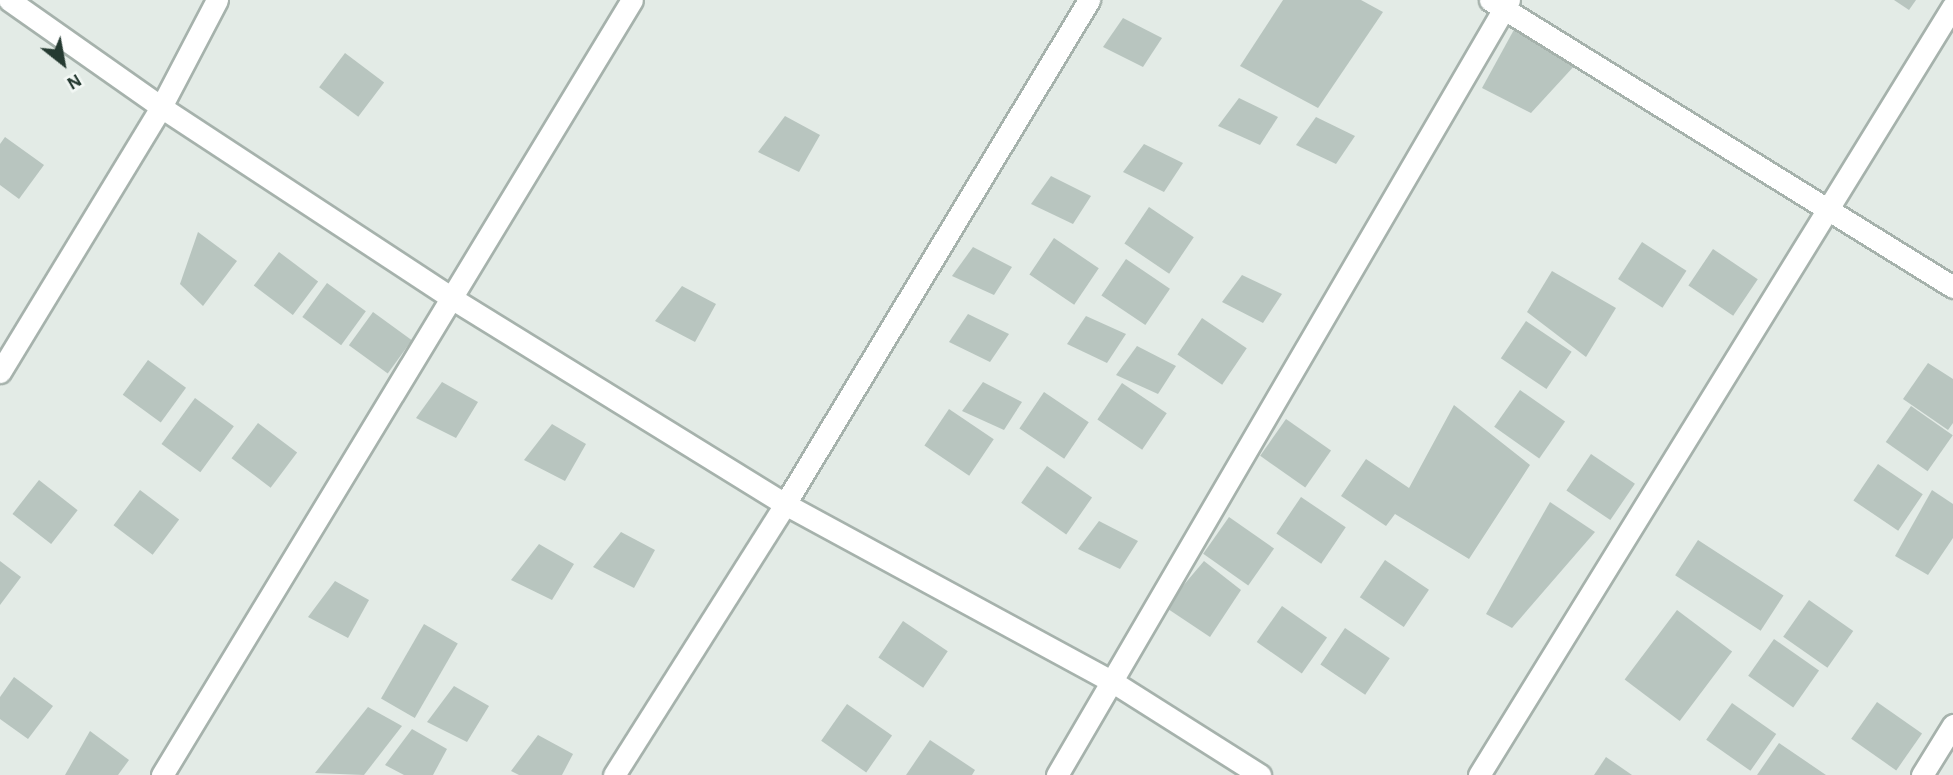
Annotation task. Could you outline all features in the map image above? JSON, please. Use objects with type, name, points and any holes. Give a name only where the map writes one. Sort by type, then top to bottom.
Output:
[{"type":"street","points":[[9,0],[161,107],[453,299],[785,504],[1113,682],[1260,775]]},
{"type":"street","points":[[0,372],[161,107],[217,0]]},
{"type":"street","points":[[162,775],[632,0]]},
{"type":"street","points":[[614,775],[785,504],[1089,0]]},
{"type":"street","points":[[1057,775],[1113,682],[1501,3],[1827,212],[1953,287]]},
{"type":"street","points":[[1479,775],[1953,6]]},
{"type":"street","points":[[1922,775],[1953,725]]},
{"type":"building","points":[[1283,0],[1361,0],[1383,12],[1318,108],[1240,66]]},
{"type":"building","points":[[1894,0],[1916,0],[1909,10]]},
{"type":"building","points":[[1123,18],[1162,38],[1143,67],[1103,47]]},
{"type":"building","points":[[1516,26],[1576,64],[1531,113],[1482,88]]},
{"type":"building","points":[[345,53],[384,82],[358,117],[319,87]]},
{"type":"building","points":[[1239,98],[1278,117],[1260,145],[1218,126]]},
{"type":"building","points":[[785,116],[820,135],[799,172],[758,152]]},
{"type":"building","points":[[1316,117],[1355,136],[1336,164],[1296,145]]},
{"type":"building","points":[[5,137],[44,165],[19,199],[0,185],[0,144]]},
{"type":"building","points":[[1144,144],[1183,163],[1164,192],[1123,172]]},
{"type":"building","points":[[1051,176],[1091,196],[1073,224],[1031,204]]},
{"type":"building","points":[[1149,207],[1194,237],[1169,274],[1124,243]]},
{"type":"building","points":[[198,232],[237,261],[203,306],[180,284]]},
{"type":"building","points":[[1054,238],[1099,268],[1074,305],[1029,274]]},
{"type":"building","points":[[1642,242],[1686,271],[1662,308],[1618,279]]},
{"type":"building","points":[[973,247],[1012,267],[994,295],[952,276]]},
{"type":"building","points":[[1713,249],[1758,279],[1733,316],[1688,285]]},
{"type":"building","points":[[279,252],[318,281],[293,315],[254,286]]},
{"type":"building","points":[[1126,259],[1170,289],[1145,325],[1101,295]]},
{"type":"building","points":[[1552,271],[1616,308],[1586,357],[1527,312]]},
{"type":"building","points":[[1242,275],[1282,294],[1263,323],[1222,302]]},
{"type":"building","points":[[327,283],[366,311],[341,345],[302,317]]},
{"type":"building","points":[[682,286],[716,304],[695,342],[655,321]]},
{"type":"building","points":[[373,312],[412,340],[388,373],[349,345]]},
{"type":"building","points":[[968,314],[1009,334],[990,362],[949,342]]},
{"type":"building","points":[[1086,316],[1126,334],[1107,363],[1067,344]]},
{"type":"building","points":[[1202,318],[1247,348],[1222,385],[1177,354]]},
{"type":"building","points":[[1526,321],[1572,352],[1546,389],[1501,358]]},
{"type":"building","points":[[1137,346],[1176,366],[1158,394],[1116,375]]},
{"type":"building","points":[[148,360],[186,388],[161,422],[123,395]]},
{"type":"building","points":[[1928,363],[1953,379],[1953,423],[1948,430],[1903,399]]},
{"type":"building","points":[[442,382],[478,402],[456,438],[416,418]]},
{"type":"building","points":[[983,382],[1022,402],[1004,430],[962,411]]},
{"type":"building","points":[[1122,383],[1167,413],[1142,450],[1097,419]]},
{"type":"building","points":[[1520,390],[1565,422],[1539,458],[1494,427]]},
{"type":"building","points":[[1044,392],[1089,422],[1064,459],[1019,428]]},
{"type":"building","points":[[195,398],[234,426],[200,472],[161,444]]},
{"type":"building","points":[[1454,405],[1530,465],[1469,559],[1395,514],[1386,526],[1341,496],[1366,459],[1409,488]]},
{"type":"building","points":[[1911,406],[1953,435],[1928,471],[1886,442]]},
{"type":"building","points":[[949,409],[994,439],[969,476],[924,445]]},
{"type":"building","points":[[1286,419],[1331,451],[1305,487],[1260,456]]},
{"type":"building","points":[[258,423],[297,452],[271,488],[232,458]]},
{"type":"building","points":[[552,424],[586,444],[565,481],[524,460]]},
{"type":"building","points":[[1591,454],[1635,484],[1610,520],[1566,490]]},
{"type":"building","points":[[1878,464],[1923,494],[1898,531],[1853,500]]},
{"type":"building","points":[[1047,466],[1092,498],[1066,534],[1021,503]]},
{"type":"building","points":[[39,480],[78,510],[51,544],[13,514]]},
{"type":"building","points":[[140,490],[179,519],[153,555],[114,525]]},
{"type":"building","points":[[1932,490],[1953,504],[1953,538],[1928,575],[1895,556]]},
{"type":"building","points":[[1301,497],[1346,527],[1321,564],[1276,533]]},
{"type":"building","points":[[1550,502],[1595,532],[1512,628],[1486,614]]},
{"type":"building","points":[[1229,517],[1274,549],[1248,585],[1203,554]]},
{"type":"building","points":[[1099,521],[1138,541],[1120,569],[1078,549]]},
{"type":"building","points":[[621,532],[655,550],[634,588],[593,567]]},
{"type":"building","points":[[1698,540],[1784,596],[1761,631],[1675,575]]},
{"type":"building","points":[[539,544],[574,564],[552,600],[511,580]]},
{"type":"building","points":[[1385,560],[1429,590],[1404,627],[1360,597]]},
{"type":"building","points":[[0,561],[21,577],[0,605]]},
{"type":"building","points":[[1204,561],[1241,590],[1210,637],[1165,607]]},
{"type":"building","points":[[335,581],[369,600],[348,638],[308,617]]},
{"type":"building","points":[[1809,600],[1853,631],[1827,668],[1783,637]]},
{"type":"building","points":[[1282,606],[1327,638],[1302,674],[1257,642]]},
{"type":"building","points":[[1677,610],[1732,652],[1680,721],[1625,679]]},
{"type":"building","points":[[903,621],[948,651],[923,688],[878,657]]},
{"type":"building","points":[[424,624],[458,644],[415,718],[381,698]]},
{"type":"building","points":[[1345,628],[1390,658],[1365,695],[1320,664]]},
{"type":"building","points":[[1774,639],[1819,671],[1793,707],[1748,676]]},
{"type":"building","points":[[14,677],[53,706],[28,739],[0,719],[0,697]]},
{"type":"building","points":[[454,686],[489,706],[467,742],[427,722]]},
{"type":"building","points":[[1877,702],[1922,734],[1896,770],[1851,739]]},
{"type":"building","points":[[1732,703],[1776,734],[1750,771],[1706,740]]},
{"type":"building","points":[[847,704],[892,736],[866,772],[821,741]]},
{"type":"building","points":[[368,707],[402,726],[364,775],[315,773]]},
{"type":"building","points":[[412,729],[447,749],[433,775],[404,775],[385,765]]},
{"type":"building","points":[[90,731],[129,760],[118,775],[65,775]]},
{"type":"building","points":[[538,735],[573,754],[562,775],[519,775],[511,771]]},
{"type":"building","points":[[930,740],[975,770],[972,775],[906,775]]},
{"type":"building","points":[[1779,743],[1826,775],[1757,775]]},
{"type":"building","points":[[1606,757],[1632,775],[1594,775]]}]
